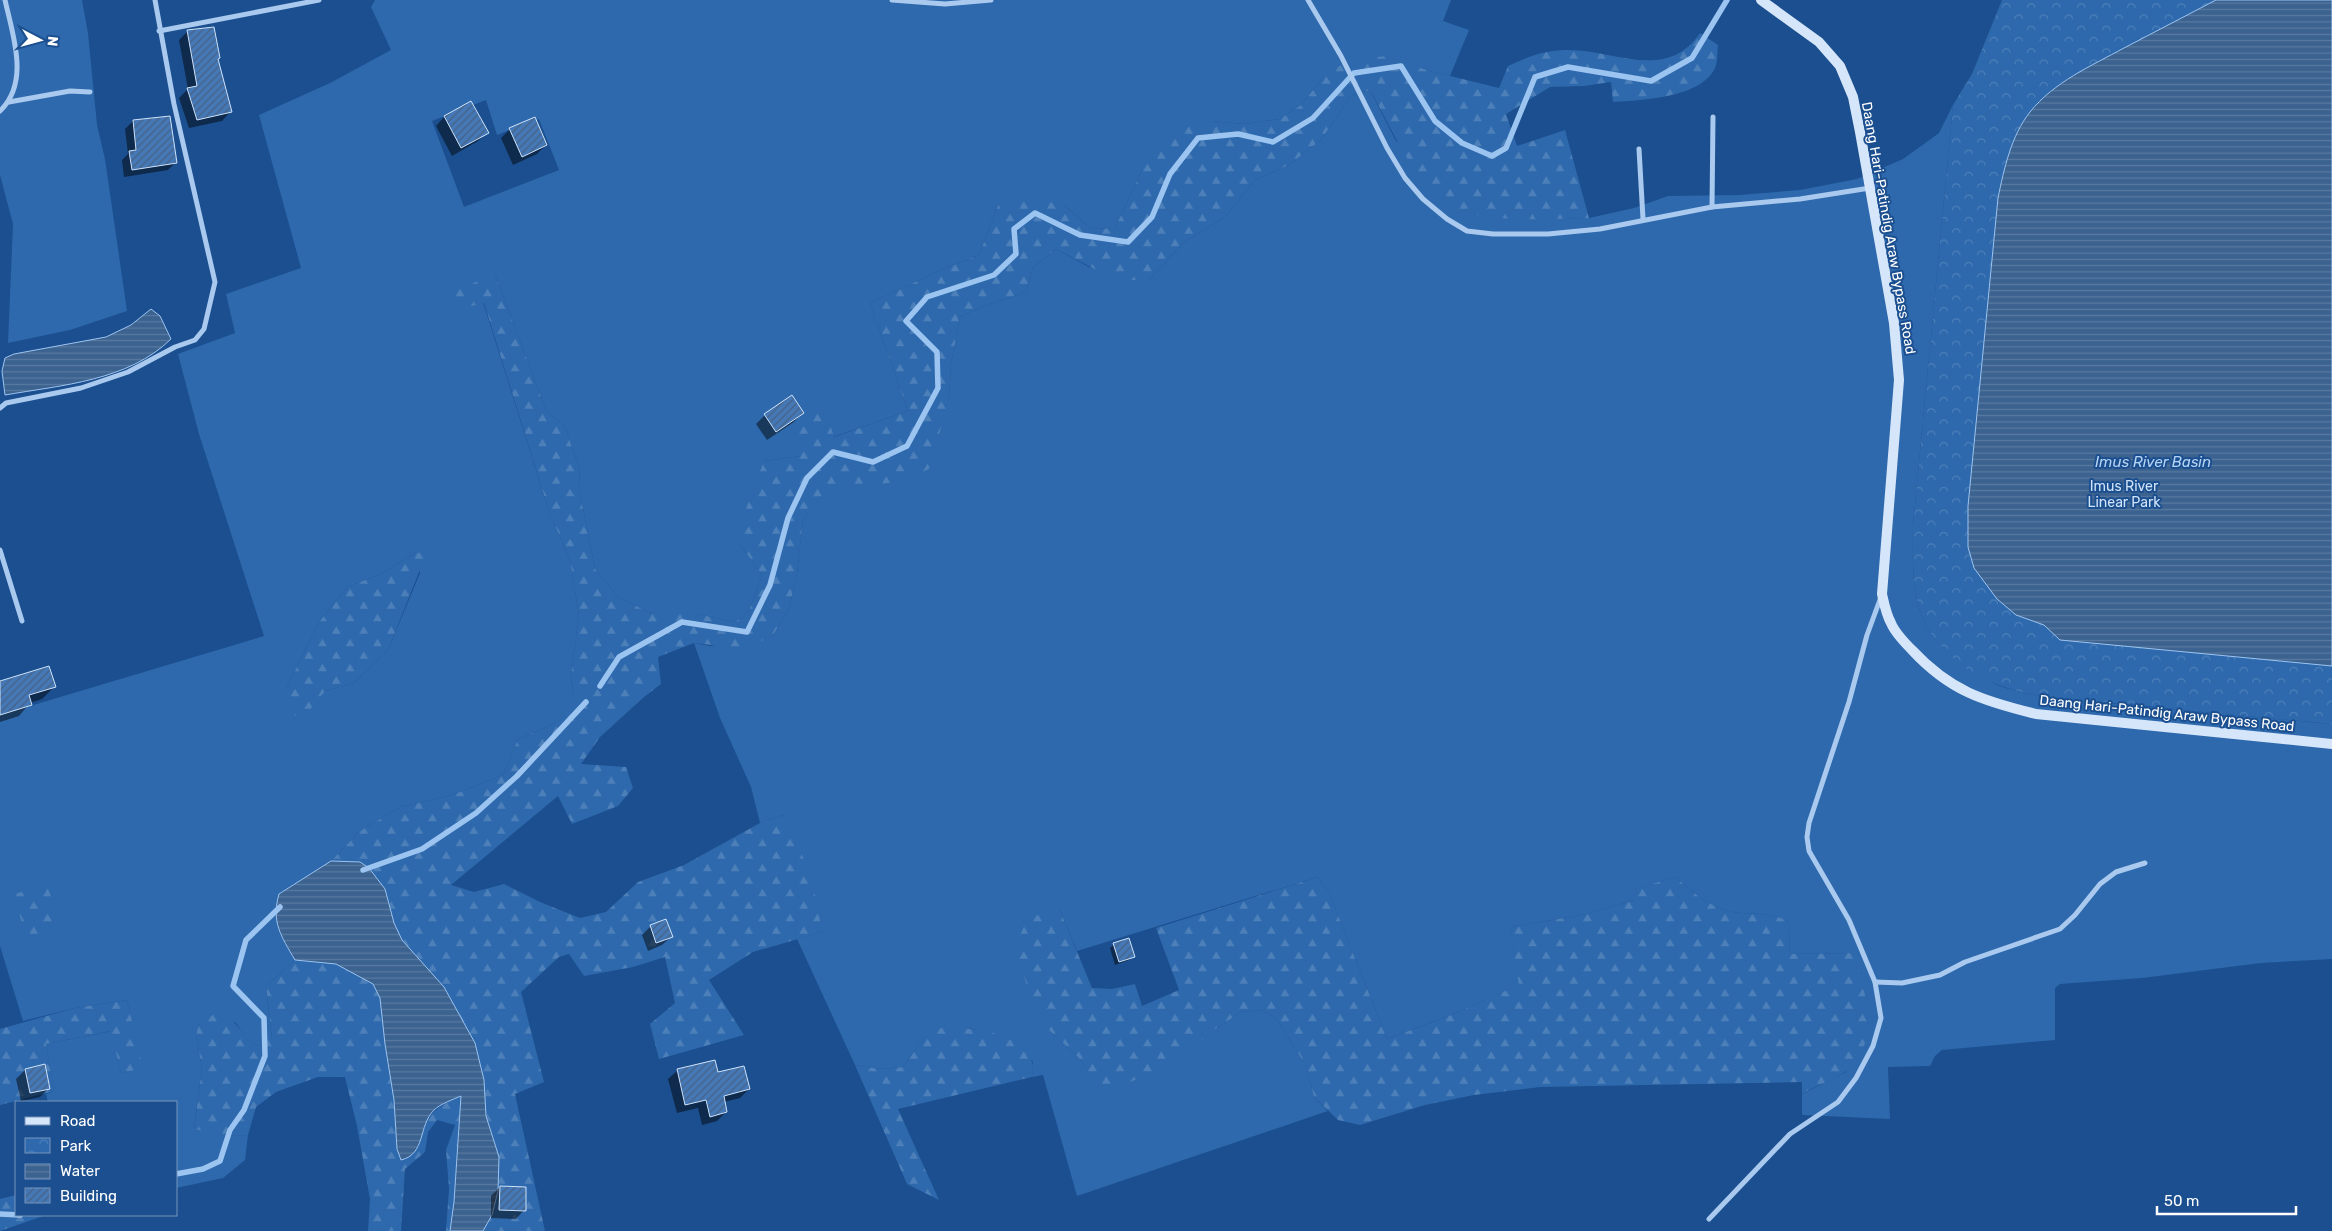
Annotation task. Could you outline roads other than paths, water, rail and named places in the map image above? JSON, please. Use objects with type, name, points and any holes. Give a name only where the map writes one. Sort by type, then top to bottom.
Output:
[{"type":"main road","name":"Daang Hari-Patindig Araw Bypass Road","points":[[1761,0],[1820,42],[1840,66],[1853,97],[1894,323],[1899,380],[1882,594],[1891,624],[1907,645],[1931,670],[1963,691],[1999,704],[2036,714],[2332,744]]},
{"type":"street","points":[[0,111],[8,102],[15,89],[18,70],[6,0]]},
{"type":"street","points":[[0,408],[6,403],[81,388],[128,372],[175,347],[195,340],[204,329],[215,282],[159,31],[154,0]]},
{"type":"street","points":[[159,31],[319,0]]},
{"type":"street","points":[[892,0],[945,4],[991,0]]},
{"type":"street","points":[[1308,0],[1341,56],[1387,148],[1405,178],[1423,199],[1447,219],[1467,231],[1493,234],[1548,234],[1600,229],[1643,219],[1712,207],[1800,199],[1871,188]]},
{"type":"street","points":[[8,102],[70,91],[90,92]]},
{"type":"street","points":[[1712,207],[1713,117]]},
{"type":"street","points":[[1639,149],[1643,219]]},
{"type":"street","points":[[0,550],[22,621]]},
{"type":"street","points":[[1709,1219],[1790,1134],[1838,1102],[1856,1078],[1873,1046],[1881,1018],[1875,982],[1849,920],[1809,851],[1807,837],[1809,823],[1849,702],[1867,636],[1882,594]]},
{"type":"street","points":[[1875,982],[1902,983],[1940,975],[1965,962],[2060,929],[2075,915],[2100,884],[2116,872],[2145,863]]},
{"type":"water","name":"Imus River Basin","points":[[2216,0],[2332,0],[2332,666],[2060,640],[2044,625],[2016,615],[1997,599],[1974,568],[1968,547],[1968,506],[1998,198],[2013,142],[2023,121],[2030,112],[2062,83],[2099,61]]},
{"type":"water","points":[[151,309],[160,316],[171,339],[154,353],[115,373],[71,384],[5,395],[2,371],[5,358],[14,354],[106,337],[131,325]]},
{"type":"water","points":[[331,861],[360,862],[369,868],[385,889],[394,923],[402,940],[444,987],[475,1043],[484,1080],[486,1116],[499,1157],[498,1191],[492,1215],[483,1231],[450,1231],[454,1202],[461,1096],[434,1110],[429,1116],[418,1146],[409,1157],[401,1160],[397,1149],[394,1100],[380,998],[373,984],[336,964],[295,960],[282,936],[276,913],[279,894]]},
{"type":"waterway","points":[[600,686],[619,657],[682,622],[747,632],[770,585],[788,518],[807,478],[833,452],[873,462],[907,446],[938,388],[937,352],[906,321],[927,297],[994,275],[1016,254],[1014,229],[1035,213],[1080,235],[1128,242],[1152,217],[1170,174],[1198,138],[1238,134],[1273,142],[1313,118],[1354,73],[1401,66],[1435,121],[1462,143],[1492,156],[1506,148],[1535,77],[1568,67],[1651,81],[1692,58],[1727,0]]},
{"type":"waterway","points":[[363,870],[422,849],[476,813],[517,776],[586,702]]},
{"type":"waterway","points":[[178,1174],[203,1169],[220,1161],[230,1130],[244,1110],[265,1056],[264,1018],[233,986],[246,940],[280,907]]},
{"type":"waterway","points":[[0,1214],[15,1215]]},
{"type":"park label","name":"Imus River Linear Park","points":[[2124,494]]}]
